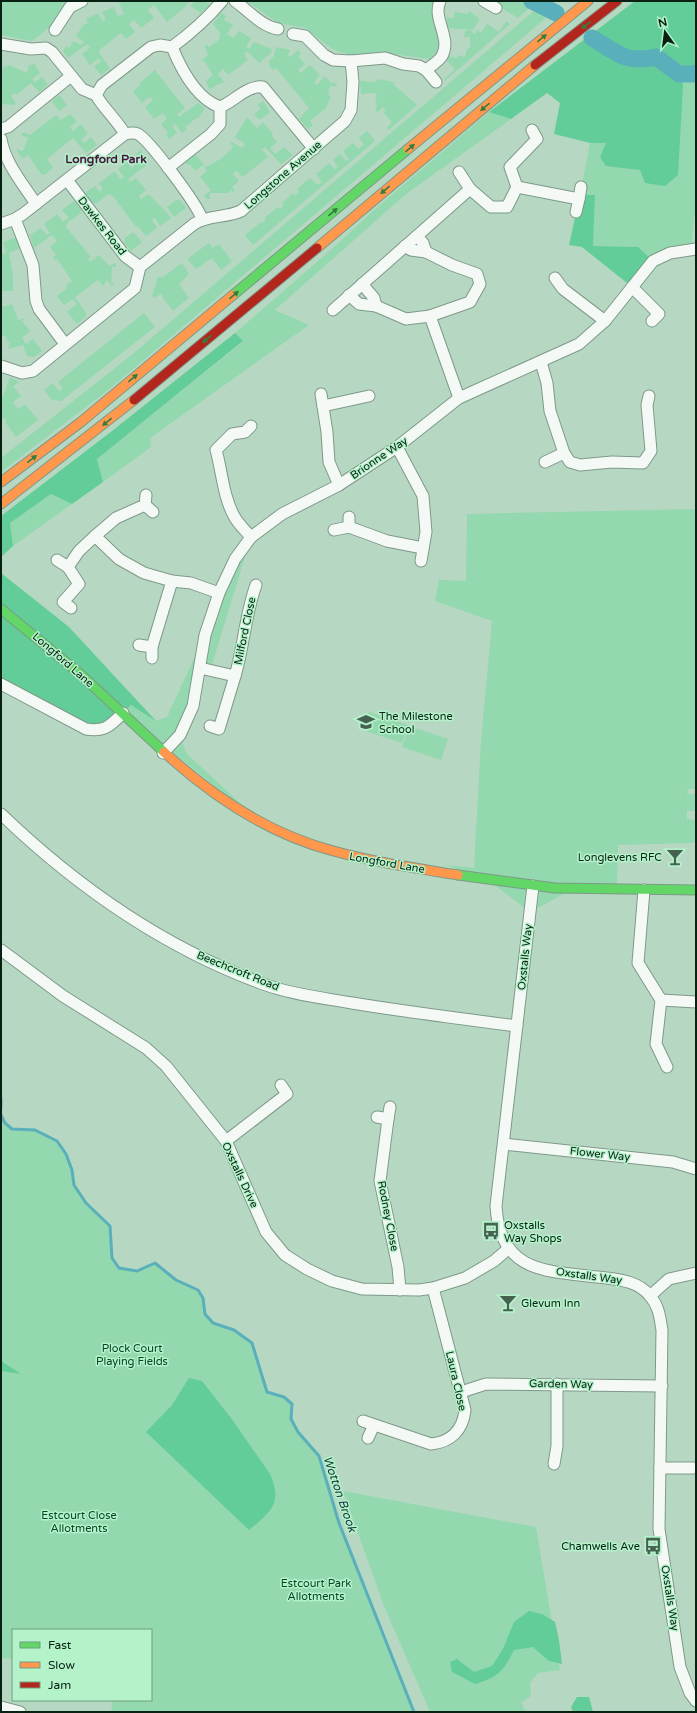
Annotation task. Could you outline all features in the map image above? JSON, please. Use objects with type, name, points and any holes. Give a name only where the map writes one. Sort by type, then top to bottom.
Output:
[{"type":"main road","points":[[1,482],[80,422],[512,62],[588,1]]},
{"type":"main road","points":[[1,504],[43,473],[149,388],[529,69],[617,1]]},
{"type":"main road","name":"Longford Lane","points":[[1,609],[44,642],[123,713],[163,753],[221,799],[265,826],[304,843],[348,856],[400,867],[534,886],[618,891],[696,890]]},
{"type":"street","points":[[55,30],[70,8],[82,1]]},
{"type":"street","points":[[96,95],[102,85],[151,47],[160,45],[172,47],[209,17],[222,1]]},
{"type":"street","points":[[235,1],[261,22],[271,28],[278,29]]},
{"type":"street","points":[[426,70],[442,57],[446,47],[439,19],[440,1]]},
{"type":"street","points":[[484,1],[496,8]]},
{"type":"street","points":[[293,34],[305,36],[324,55],[333,60],[351,61],[385,58],[403,64],[419,66],[426,70],[436,82]]},
{"type":"street","points":[[1,44],[31,49],[46,48],[52,52],[82,89],[96,95],[101,105],[112,115],[125,134]]},
{"type":"street","points":[[172,47],[179,64],[205,99],[220,107]]},
{"type":"street","name":"Longstone Avenue","points":[[202,219],[233,215],[241,211],[345,121],[351,110],[353,82],[351,61]]},
{"type":"street","points":[[1,129],[8,127],[71,76]]},
{"type":"street","points":[[220,107],[231,102],[252,87],[263,87],[314,149]]},
{"type":"street","points":[[168,168],[211,134],[220,124],[220,107]]},
{"type":"street","points":[[459,172],[470,189],[491,207],[507,207],[517,187],[510,166],[537,139],[532,130]]},
{"type":"street","points":[[1,224],[15,219],[125,134],[132,133],[138,135],[168,168],[197,207],[202,219],[140,267],[135,288],[34,371],[22,373],[1,366]]},
{"type":"street","points":[[1,139],[2,148],[10,165],[36,204]]},
{"type":"street","name":"Dawkes Road","points":[[67,180],[125,256],[140,267]]},
{"type":"street","points":[[517,187],[579,199]]},
{"type":"street","points":[[576,212],[581,187]]},
{"type":"street","points":[[333,310],[470,189]]},
{"type":"street","points":[[15,219],[33,265],[36,301],[39,309],[66,344]]},
{"type":"street","points":[[417,236],[423,243],[426,252]]},
{"type":"street","points":[[349,295],[359,304],[376,306],[406,319],[430,316],[473,306],[480,284],[477,274],[452,265],[426,252],[411,250],[404,246]]},
{"type":"street","name":"Brionne Way","points":[[163,753],[180,735],[193,706],[205,635],[219,593],[235,559],[251,537],[282,514],[339,485],[397,448],[459,398],[579,344],[604,322],[653,261],[670,253],[696,250]]},
{"type":"street","points":[[555,278],[559,292],[604,322]]},
{"type":"street","points":[[362,284],[374,298],[376,306]]},
{"type":"street","points":[[632,287],[659,314],[652,321]]},
{"type":"street","points":[[430,316],[442,365],[459,398]]},
{"type":"street","points":[[541,362],[547,383],[550,410],[564,453],[570,462],[580,465],[612,462],[642,463],[651,451],[645,402]]},
{"type":"street","points":[[321,394],[329,462],[339,485]]},
{"type":"street","points":[[323,406],[359,402],[369,396]]},
{"type":"street","points":[[248,431],[232,434],[211,450],[222,471],[227,500],[234,517],[251,537]]},
{"type":"street","points":[[397,448],[423,496],[426,532],[421,561]]},
{"type":"street","points":[[545,462],[564,453]]},
{"type":"street","points":[[68,567],[79,551],[116,518],[148,504]]},
{"type":"street","points":[[334,530],[349,522],[387,541],[423,548]]},
{"type":"street","points":[[95,536],[119,559],[144,573],[172,581],[191,583],[219,593]]},
{"type":"street","points":[[57,560],[68,567],[79,584],[63,602]]},
{"type":"street","points":[[139,645],[152,652],[172,581]]},
{"type":"street","name":"Milford Close","points":[[219,729],[242,652],[247,614],[256,585]]},
{"type":"street","name":"Milford Close","points":[[200,668],[235,676]]},
{"type":"street","points":[[1,684],[86,729],[98,731],[109,727],[123,713]]},
{"type":"street","name":"Beechcroft Road","points":[[1,814],[30,843],[75,879],[169,941],[229,970],[268,985],[314,996],[423,1014],[517,1026]]},
{"type":"street","name":"Oxstalls Way","points":[[534,886],[496,1206],[499,1229],[508,1249],[528,1264],[543,1270],[622,1280],[642,1288],[650,1296],[660,1314],[662,1330],[662,1386],[659,1529],[680,1667],[690,1693],[696,1701]]},
{"type":"street","points":[[644,890],[638,963],[661,1000],[656,1044],[667,1066]]},
{"type":"street","name":"Oxstalls Drive","points":[[1,950],[63,996],[146,1048],[166,1066],[226,1141],[266,1232],[285,1255],[307,1269],[332,1281],[362,1289],[400,1290],[433,1288],[465,1278],[494,1261],[508,1249]]},
{"type":"street","points":[[661,1000],[696,1002]]},
{"type":"street","points":[[226,1141],[287,1094],[281,1085]]},
{"type":"street","name":"Rodney Close","points":[[390,1107],[380,1181],[398,1267],[400,1290]]},
{"type":"street","points":[[377,1117],[388,1119]]},
{"type":"street","name":"Flower Way","points":[[504,1144],[673,1162],[696,1168]]},
{"type":"street","points":[[650,1296],[669,1279],[696,1273]]},
{"type":"street","name":"Laura Close","points":[[368,1438],[369,1423],[431,1444],[441,1443],[450,1439],[461,1428],[465,1410],[433,1288]]},
{"type":"street","name":"Garden Way","points":[[461,1392],[486,1384],[662,1386]]},
{"type":"street","points":[[554,1464],[557,1446],[557,1384]]},
{"type":"street","points":[[660,1468],[696,1468]]},
{"type":"street","points":[[6,1709],[20,1712]]},
{"type":"green space","points":[[1,1],[74,1],[68,4],[50,27],[32,41],[1,35]]},
{"type":"green space","points":[[124,1],[190,1],[167,22],[154,5],[148,10],[154,18],[141,28],[134,20],[129,24],[135,32],[126,39],[121,33],[98,51],[110,68],[101,75],[94,66],[101,62],[99,58],[90,65],[82,54],[90,48],[87,44],[68,58],[63,51],[66,46],[69,48],[74,41],[81,45],[84,42],[76,36],[83,25],[88,23],[86,19],[98,13],[102,21],[106,20],[102,12],[114,7],[118,16],[124,14],[119,3]]},
{"type":"green space","points":[[195,1],[205,1],[210,5],[201,13],[190,6]]},
{"type":"green space","points":[[247,1],[438,1],[443,45],[430,59],[385,53],[349,55],[332,49],[305,28],[278,23]]},
{"type":"green space","points":[[490,1],[532,1],[535,3],[518,18]]},
{"type":"green space","points":[[635,1],[696,1],[696,74],[680,74],[683,85],[678,175],[665,186],[645,183],[640,170],[606,166],[600,157],[606,143],[590,143],[554,134],[560,103],[547,93],[511,119],[489,112]]},
{"type":"green space","points":[[536,9],[547,17],[112,387],[1,472],[1,458],[134,353]]},
{"type":"green space","points":[[469,11],[480,19],[473,30],[447,28],[447,17],[451,19],[454,17],[454,12],[468,14]]},
{"type":"green space","points":[[221,13],[226,16],[224,20],[233,25],[227,34],[234,38],[239,31],[251,38],[246,47],[249,49],[254,42],[272,49],[271,53],[259,63],[247,51],[244,54],[248,60],[228,75],[223,69],[218,74],[224,82],[209,89],[206,81],[213,75],[202,60],[208,55],[205,46],[207,45],[209,47],[220,39],[219,36],[221,34],[213,24]]},
{"type":"green space","points":[[506,21],[510,24],[445,81],[444,79],[455,70],[447,61],[448,56],[457,58],[458,55],[465,57],[467,49],[470,48],[470,37],[464,37],[465,31],[470,30],[475,34],[478,30],[481,33],[487,24],[499,32]]},
{"type":"green space","points":[[276,47],[290,50],[288,55],[290,57],[298,50],[301,53],[298,56],[305,64],[298,70],[301,73],[310,65],[320,75],[314,82],[317,85],[325,76],[332,84],[334,82],[338,86],[330,86],[328,95],[331,96],[326,108],[310,121],[313,125],[308,129],[299,119],[309,108],[276,68],[273,70],[269,65],[270,64],[268,62],[274,56]]},
{"type":"green space","points":[[34,64],[40,73],[32,79],[35,82],[42,77],[48,85],[39,92],[31,83],[16,95],[14,93],[11,96],[16,103],[13,105],[1,104],[1,68],[9,65],[27,73],[29,65]]},
{"type":"green space","points":[[155,70],[185,108],[177,114],[179,117],[198,103],[205,108],[198,119],[196,118],[185,127],[187,130],[182,133],[175,124],[172,126],[177,133],[169,139],[166,135],[168,133],[161,124],[167,119],[163,113],[154,119],[145,107],[153,100],[150,97],[142,103],[133,91],[140,86],[139,84]]},
{"type":"green space","points":[[679,74],[696,74],[696,202],[691,250],[653,261],[637,247],[593,246],[595,195],[580,195],[590,143],[607,143]]},
{"type":"green space","points":[[377,79],[394,82],[393,84],[417,105],[389,130],[387,128],[392,122],[383,112],[386,110],[383,107],[377,113],[375,108],[377,107],[375,97],[377,97],[376,93],[361,94],[360,81],[376,82]]},
{"type":"green space","points":[[59,95],[67,105],[59,111],[52,101]]},
{"type":"green space","points":[[263,101],[270,112],[260,120],[254,114],[261,109],[258,105]]},
{"type":"green space","points":[[489,112],[511,119],[406,194],[275,310],[309,325],[150,438],[151,447],[103,482],[97,459],[243,342],[235,333],[332,249],[374,210]]},
{"type":"green space","points":[[70,114],[77,122],[70,127],[73,131],[81,124],[88,134],[81,140],[84,143],[91,137],[97,145],[86,153],[73,138],[47,159],[53,168],[44,175],[41,174],[28,155],[22,159],[16,149],[23,151],[28,138],[21,135],[23,132],[30,135],[56,115],[61,120]]},
{"type":"green space","points":[[247,117],[257,128],[263,122],[273,134],[272,136],[277,142],[270,148],[275,154],[284,147],[293,155],[281,164],[265,147],[262,149],[268,157],[242,177],[237,171],[233,174],[239,181],[232,187],[235,190],[233,192],[231,190],[228,193],[210,193],[210,199],[207,199],[204,196],[211,190],[200,177],[207,170],[203,165],[195,171],[190,164],[188,165],[184,161],[195,154],[206,167],[222,158],[233,147],[230,143],[232,142],[242,148],[245,144],[235,137]]},
{"type":"green space","points":[[367,131],[375,141],[253,245],[245,235],[261,222],[262,223],[266,220],[264,218],[278,207],[280,209],[284,205],[282,203],[293,193],[295,195],[299,192],[297,189],[310,178],[318,185],[322,182],[316,174],[329,163],[335,169],[338,167],[333,160],[340,154],[346,161],[349,159],[343,151],[353,143],[358,149],[364,145],[359,138]]},
{"type":"green space","points":[[140,149],[148,160],[148,164],[128,179],[130,182],[136,178],[146,190],[139,196],[141,199],[149,194],[171,218],[160,226],[155,218],[152,220],[157,228],[146,236],[138,226],[136,227],[113,196],[109,194],[97,203],[93,203],[85,193],[95,186],[100,192],[103,189],[99,183],[115,171],[120,179],[124,177],[118,169],[127,162],[132,168],[135,166],[130,159],[140,151]]},
{"type":"green space","points":[[580,195],[595,195],[593,246],[638,247],[653,261],[632,287],[582,247],[569,245]]},
{"type":"green space","points":[[176,200],[180,200],[186,208],[174,217],[167,207]]},
{"type":"green space","points":[[74,201],[81,210],[81,213],[68,222],[66,227],[91,257],[88,259],[90,262],[99,255],[109,266],[115,263],[116,265],[116,267],[112,267],[111,283],[114,283],[114,285],[112,286],[107,280],[103,286],[98,280],[75,297],[86,313],[86,316],[77,324],[67,312],[77,304],[73,299],[64,305],[57,296],[67,288],[65,286],[72,281],[57,259],[55,260],[53,257],[56,255],[50,247],[57,241],[52,235],[34,248],[30,235],[41,228],[47,235],[50,233],[44,224],[57,214],[63,222],[69,218],[62,210]]},
{"type":"green space","points":[[133,232],[142,242],[131,251],[124,242],[125,238]]},
{"type":"green space","points":[[17,237],[19,249],[9,253],[13,275],[13,291],[1,291],[1,250],[3,254],[6,253],[3,242]]},
{"type":"green space","points":[[209,243],[213,248],[219,244],[232,261],[221,270],[212,258],[196,269],[187,259]]},
{"type":"green space","points":[[182,263],[189,274],[179,284],[189,298],[173,311],[161,293],[155,298],[152,296],[158,277],[163,277]]},
{"type":"green space","points":[[12,304],[18,320],[26,318],[22,321],[30,331],[22,338],[26,344],[33,339],[42,351],[34,357],[27,356],[23,345],[8,349],[10,342],[6,340],[7,337],[1,335],[1,307]]},
{"type":"green space","points":[[144,313],[155,327],[61,401],[52,400],[44,390],[53,383],[59,391],[63,389],[58,382]]},
{"type":"green space","points":[[235,333],[243,341],[97,459],[103,482],[72,504],[51,494],[10,523],[13,546],[1,557],[1,516],[112,431]]},
{"type":"green space","points":[[10,377],[19,382],[13,386],[21,396],[13,402],[18,409],[25,404],[38,420],[16,437],[5,422],[7,421],[5,418],[1,420],[1,397],[3,397]]},
{"type":"green space","points":[[51,494],[72,504],[13,546],[10,523]]},
{"type":"green space","points":[[696,509],[696,789],[688,789],[687,794],[696,794],[696,811],[687,811],[687,819],[696,820],[696,841],[692,843],[618,845],[617,883],[573,889],[530,912],[488,880],[445,865],[474,868],[481,741],[492,621],[435,601],[439,580],[466,581],[467,514]]},
{"type":"green space","points":[[251,537],[210,671],[200,668],[180,735],[186,753],[265,826],[123,713],[131,705],[156,721],[167,717],[205,635],[219,593]]},
{"type":"green space","points":[[1,573],[69,627],[156,721],[131,705],[109,727],[97,731],[1,684]]},
{"type":"green space","points":[[369,712],[408,725],[402,743],[363,730]]},
{"type":"green space","points":[[409,726],[448,739],[441,760],[402,747]]},
{"type":"green space","points":[[1,1115],[8,1125],[15,1128],[40,1132],[55,1139],[62,1146],[68,1157],[73,1181],[78,1192],[91,1208],[110,1226],[112,1258],[119,1268],[137,1271],[155,1263],[176,1280],[198,1290],[203,1298],[205,1314],[213,1323],[234,1330],[252,1343],[267,1392],[284,1397],[292,1404],[291,1419],[298,1432],[319,1456],[339,1523],[414,1712],[111,1712],[113,1701],[152,1701],[152,1629],[12,1629],[12,1659],[1,1658],[1,1371],[20,1374],[1,1361]]},
{"type":"green space","points":[[1,1361],[21,1374],[1,1371]]},
{"type":"green space","points":[[189,1378],[202,1381],[231,1418],[270,1474],[274,1484],[275,1500],[273,1506],[263,1518],[249,1530],[146,1432],[172,1405]]},
{"type":"green space","points":[[343,1491],[536,1527],[560,1670],[538,1673],[530,1683],[531,1696],[521,1703],[526,1712],[430,1712],[384,1606]]},
{"type":"green space","points":[[529,1611],[542,1614],[555,1622],[562,1664],[549,1661],[533,1647],[514,1650],[499,1673],[489,1679],[475,1684],[452,1672],[450,1662],[457,1659],[474,1672],[492,1666],[503,1649],[514,1622]]},
{"type":"green space","points":[[577,1697],[589,1697],[593,1712],[573,1712],[571,1707]]},
{"type":"waterway","points":[[532,1],[556,13]]},
{"type":"waterway","points":[[592,38],[622,56],[637,59],[656,57],[679,74],[696,74]]},
{"type":"waterway","name":"Wotton Brook","points":[[1,1098],[1,1107]]},
{"type":"waterway","name":"Wotton Brook","points":[[1,1115],[5,1123],[12,1129],[35,1130],[57,1141],[66,1154],[72,1170],[74,1185],[86,1203],[110,1226],[112,1258],[119,1268],[137,1271],[155,1263],[176,1280],[198,1290],[203,1298],[205,1314],[213,1323],[234,1330],[252,1343],[267,1392],[284,1397],[292,1404],[291,1419],[298,1432],[319,1456],[339,1523],[414,1712]]},
{"type":"traffic: fast","points":[[233,295],[408,149]]},
{"type":"traffic: fast","points":[[1,609],[79,673],[164,752]]},
{"type":"traffic: fast","points":[[458,875],[555,888],[696,890]]},
{"type":"traffic: slow","points":[[408,149],[588,1]]},
{"type":"traffic: slow","points":[[317,248],[535,65]]},
{"type":"traffic: slow","points":[[1,482],[81,422],[233,295]]},
{"type":"traffic: slow","points":[[1,504],[134,400]]},
{"type":"traffic: slow","points":[[164,752],[221,798],[241,811],[284,834],[307,843],[362,858],[458,875]]},
{"type":"traffic: jam","points":[[535,65],[617,1]]},
{"type":"traffic: jam","points":[[134,400],[317,248]]},
{"type":"place","name":"The Milestone School","points":[[366,722]]},
{"type":"place","name":"Longlevens RFC","points":[[675,857]]},
{"type":"place","name":"Oxstalls Way Shops","points":[[491,1231]]},
{"type":"place","name":"Glevum Inn","points":[[508,1303]]},
{"type":"place","name":"Chamwells Ave","points":[[653,1546]]},
{"type":"district","name":"Longford Park","points":[[106,159]]},
{"type":"park label","name":"Plock Court Playing Fields","points":[[132,1354]]},
{"type":"park label","name":"Estcourt Close Allotments","points":[[79,1521]]},
{"type":"park label","name":"Estcourt Park Allotments","points":[[316,1589]]}]
